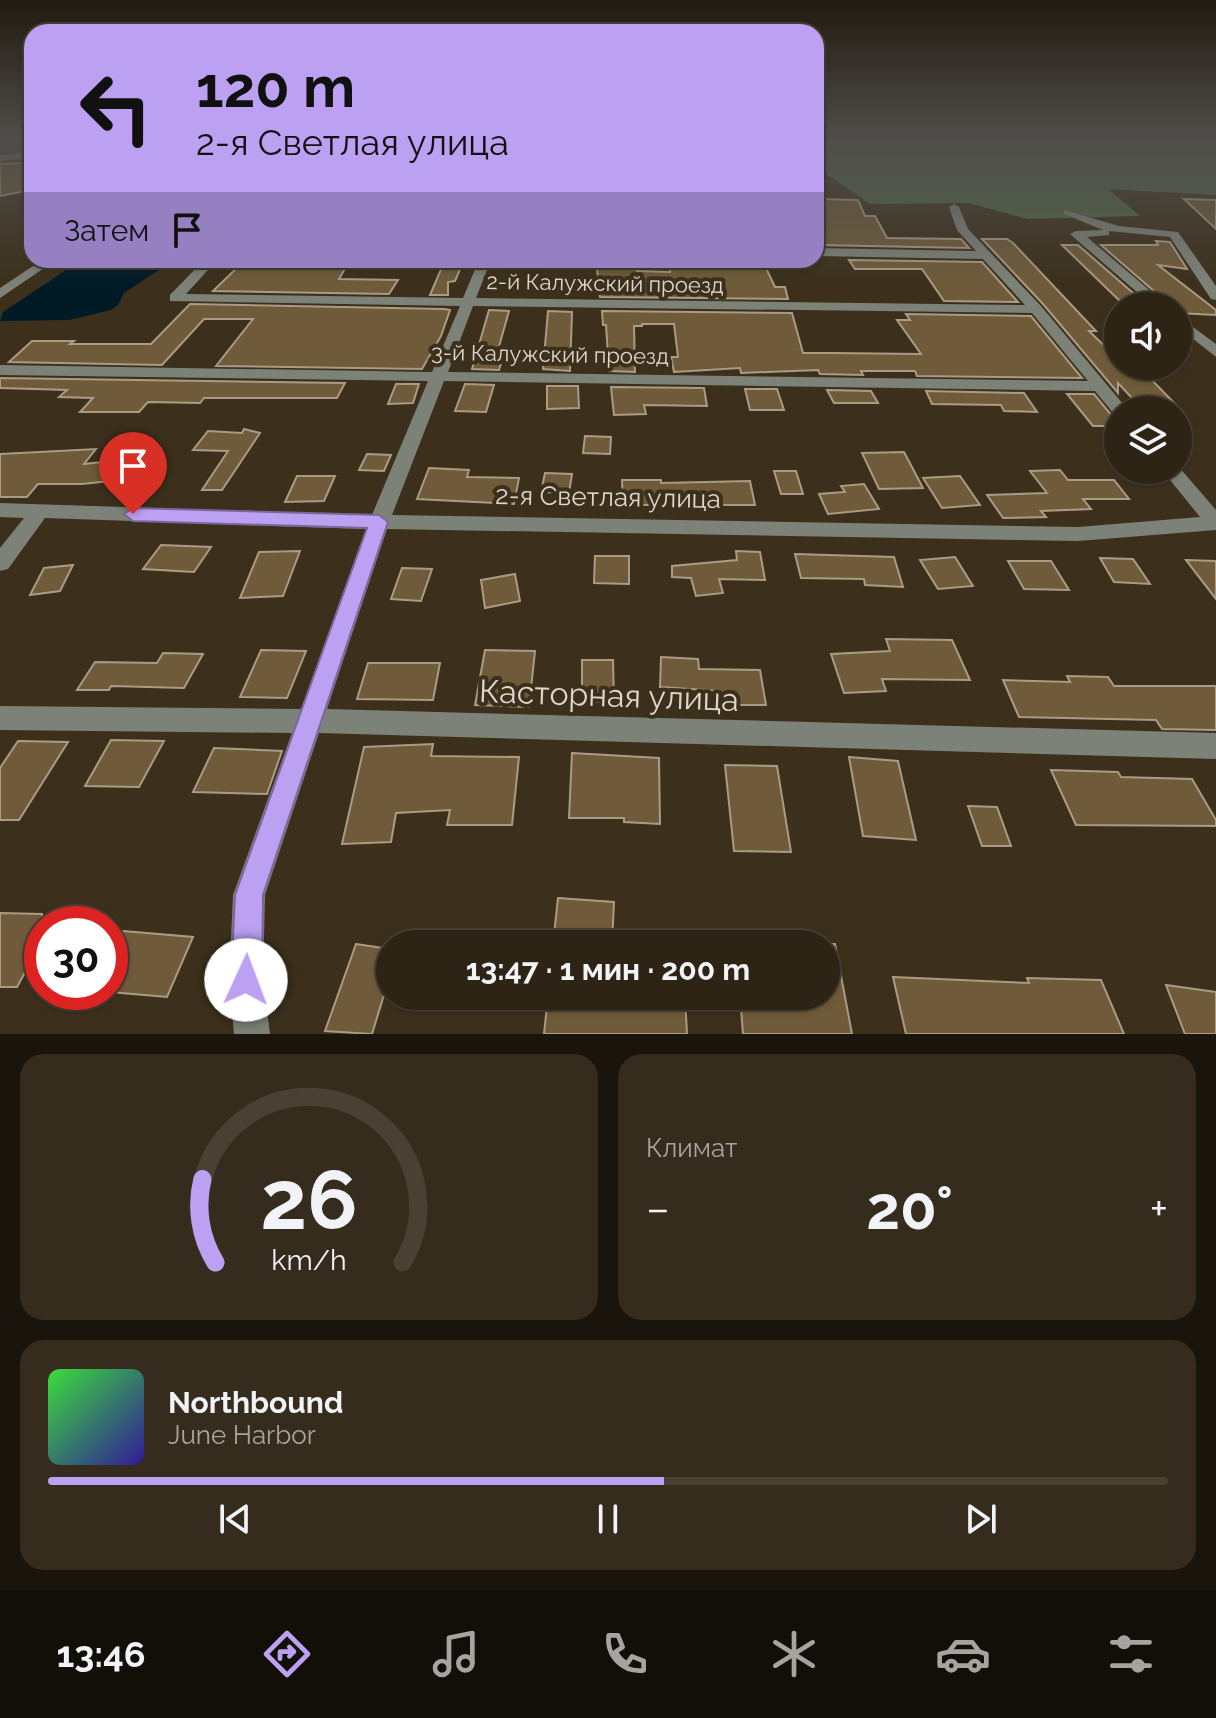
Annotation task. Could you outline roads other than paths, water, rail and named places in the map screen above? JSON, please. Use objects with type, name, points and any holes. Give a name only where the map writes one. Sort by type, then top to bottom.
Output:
[{"type":"street","points":[[954,207],[963,230],[1036,309],[1108,396]]},
{"type":"street","points":[[1068,212],[1089,223],[1121,232]]},
{"type":"street","points":[[1144,292],[1076,234],[1174,234],[1216,296]]},
{"type":"street","points":[[824,252],[985,255]]},
{"type":"street","points":[[0,294],[38,268]]},
{"type":"street","name":"2-й Калужский проезд","points":[[203,268],[175,298],[1036,309]]},
{"type":"street","points":[[252,1034],[246,980],[249,895],[379,522],[482,268]]},
{"type":"street","points":[[1192,332],[1216,352]]},
{"type":"street","name":"3-й Калужский проезд","points":[[0,370],[440,374],[1099,386]]},
{"type":"street","points":[[1183,484],[1216,523]]},
{"type":"street","name":"2-я Светлая улица","points":[[0,510],[379,522],[1078,534],[1216,523]]},
{"type":"street","points":[[0,563],[40,511]]},
{"type":"street","name":"Касторная улица","points":[[0,718],[308,721],[1216,746]]},
{"type":"water","points":[[69,268],[162,268],[124,293],[118,305],[111,310],[69,320],[0,321],[3,312]]}]
